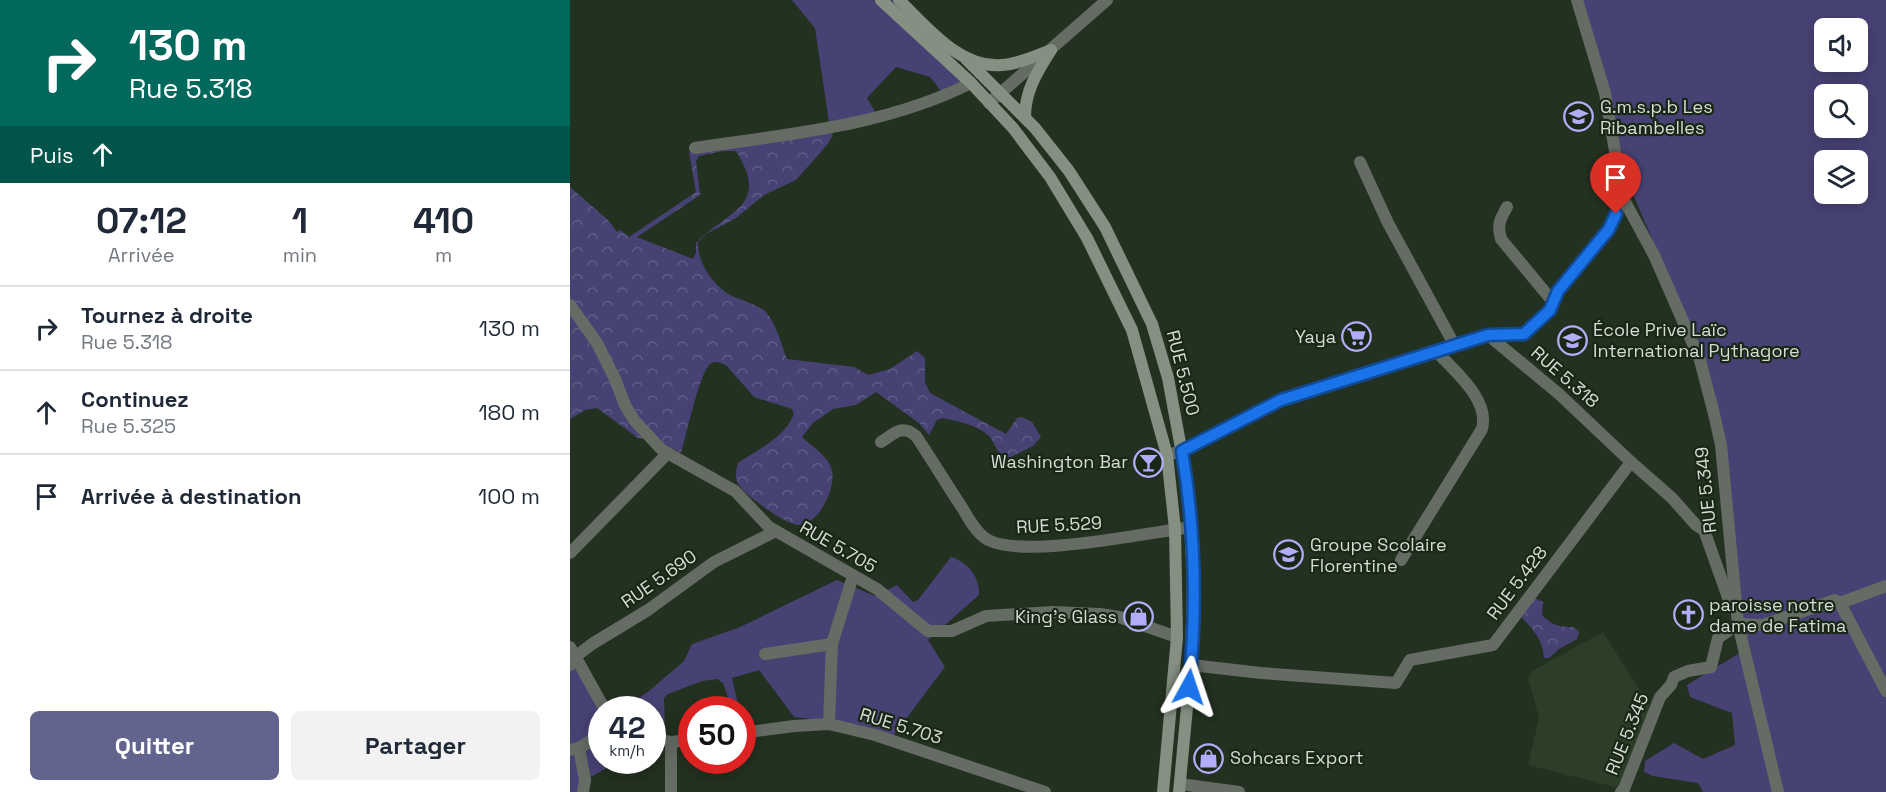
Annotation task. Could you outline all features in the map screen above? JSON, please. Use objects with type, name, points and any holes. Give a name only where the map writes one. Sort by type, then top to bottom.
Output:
[{"type":"main road","name":"RUE 5.500","points":[[881,0],[971,83],[1013,128],[1050,177],[1087,238],[1132,330],[1167,455],[1175,529],[1177,637],[1163,792]]},
{"type":"main road","name":"RUE 5.500","points":[[900,0],[934,33],[966,59],[1025,117],[1075,180],[1106,227],[1152,324],[1168,378],[1188,486],[1192,527],[1191,665],[1179,788]]},
{"type":"main road","points":[[966,59],[988,65],[1003,65],[1051,50]]},
{"type":"main road","points":[[1025,117],[1025,102],[1031,85],[1051,50]]},
{"type":"street","points":[[989,103],[1107,0]]},
{"type":"street","name":"RUE 5.349","points":[[1577,0],[1605,93],[1623,198],[1654,255],[1700,360],[1721,445],[1738,624],[1778,792]]},
{"type":"street","points":[[695,148],[853,123],[943,97],[971,83]]},
{"type":"street","points":[[1360,162],[1388,223],[1455,346]]},
{"type":"street","points":[[1167,455],[1182,451],[1281,400],[1488,335],[1524,334],[1554,303],[1558,291],[1609,229],[1623,198]]},
{"type":"street","points":[[1507,207],[1499,221],[1501,239],[1554,303]]},
{"type":"street","name":"RUE 5.705","points":[[570,305],[597,344],[634,420],[654,441],[668,453],[735,491],[769,527],[877,589],[928,630],[952,631],[986,616],[1053,612],[1119,617],[1177,637]]},
{"type":"street","name":"RUE 5.318","points":[[1488,335],[1559,394],[1704,530],[1738,624]]},
{"type":"street","points":[[1401,560],[1482,429],[1485,417],[1479,401],[1436,351]]},
{"type":"street","name":"RUE 5.529","points":[[881,442],[900,430],[909,430],[916,436],[973,525],[984,538],[994,543],[1018,548],[1065,545],[1192,527]]},
{"type":"street","points":[[570,553],[668,453]]},
{"type":"street","name":"RUE 5.428","points":[[1191,665],[1261,673],[1396,683],[1410,660],[1493,645],[1631,462]]},
{"type":"street","name":"RUE 5.690","points":[[572,656],[648,610],[714,562],[776,531]]},
{"type":"street","points":[[829,724],[832,644],[853,576]]},
{"type":"street","points":[[1840,603],[1886,586]]},
{"type":"street","points":[[1738,624],[1763,625],[1835,600],[1840,603],[1886,691]]},
{"type":"street","name":"RUE 5.345","points":[[1621,792],[1659,697],[1671,685],[1674,677],[1688,671],[1711,667],[1718,638],[1738,624]]},
{"type":"street","points":[[765,654],[832,644]]},
{"type":"street","points":[[572,656],[596,696]]},
{"type":"street","name":"RUE 5.703","points":[[756,731],[829,724],[875,735],[1045,792]]},
{"type":"street","points":[[666,741],[678,741]]},
{"type":"street","points":[[583,792],[585,780],[574,749],[588,742]]},
{"type":"street","points":[[671,742],[671,792]]},
{"type":"street","points":[[1179,788],[1239,792]]},
{"type":"shaded area","points":[[1603,632],[1653,711],[1628,790],[1528,765],[1539,718],[1528,677],[1532,671]]},
{"type":"green space","points":[[792,0],[899,0],[952,63],[972,83],[944,95],[930,77],[896,67],[867,98],[879,118],[830,129],[815,28]]},
{"type":"green space","points":[[1581,0],[1886,0],[1886,792],[1703,792],[1698,783],[1653,776],[1644,772],[1645,761],[1674,743],[1703,759],[1735,745],[1732,713],[1690,697],[1687,685],[1738,654],[1745,644],[1701,353],[1632,192]]},
{"type":"green space","points":[[828,131],[833,135],[796,180],[764,195],[736,218],[706,234],[698,242],[702,263],[709,275],[729,294],[766,312],[776,329],[787,359],[854,367],[868,375],[890,369],[917,351],[925,358],[925,382],[930,393],[1006,434],[1017,418],[1022,417],[1032,422],[1041,437],[1033,446],[1007,459],[999,452],[989,436],[967,424],[943,418],[937,420],[929,435],[919,423],[876,392],[856,405],[833,409],[813,423],[802,437],[828,461],[833,478],[829,495],[819,512],[813,519],[799,525],[776,515],[758,502],[743,490],[736,477],[738,463],[784,430],[794,414],[792,409],[754,397],[723,364],[712,363],[706,370],[697,392],[681,453],[655,440],[638,438],[597,408],[585,410],[570,419],[570,187],[608,220],[617,232],[620,230],[629,237],[696,192],[689,152]],"holes":[[[736,151],[746,170],[749,184],[747,196],[741,206],[696,243],[696,253],[693,259],[637,237],[700,195],[696,161],[699,156]]]},
{"type":"green space","points":[[951,557],[968,566],[979,588],[979,595],[928,640],[945,667],[893,736],[859,725],[794,717],[759,670],[732,678],[736,696],[728,696],[723,683],[717,679],[702,681],[666,696],[642,696],[684,661],[692,644],[738,628],[837,580],[875,596],[897,585],[913,602],[918,600]]},
{"type":"green space","points":[[1536,599],[1543,602],[1542,615],[1550,622],[1560,626],[1574,627],[1579,632],[1577,639],[1559,649],[1549,658],[1544,658],[1536,634],[1518,614],[1530,601]]},
{"type":"green space","points":[[572,665],[603,696],[588,696],[588,774],[596,774],[585,780],[581,792],[570,792],[570,667]]},
{"type":"place","name":"G.m.s.p.b Les Ribambelles","points":[[1579,117]]},
{"type":"place","name":"Yaya","points":[[1357,337]]},
{"type":"place","name":"École Prive Laïc International Pythagore","points":[[1572,340]]},
{"type":"place","name":"Washington Bar","points":[[1149,462]]},
{"type":"place","name":"Groupe Scolaire Florentine","points":[[1289,555]]},
{"type":"place","name":"paroisse notre dame de Fatima","points":[[1688,615]]},
{"type":"place","name":"King's Glass","points":[[1138,617]]},
{"type":"place","name":"Sohcars Export","points":[[1209,758]]},
{"type":"route","points":[[1189,687],[1193,580],[1192,527],[1182,451],[1281,400],[1488,335],[1524,334],[1550,310],[1558,291],[1609,229],[1616,214]]}]
